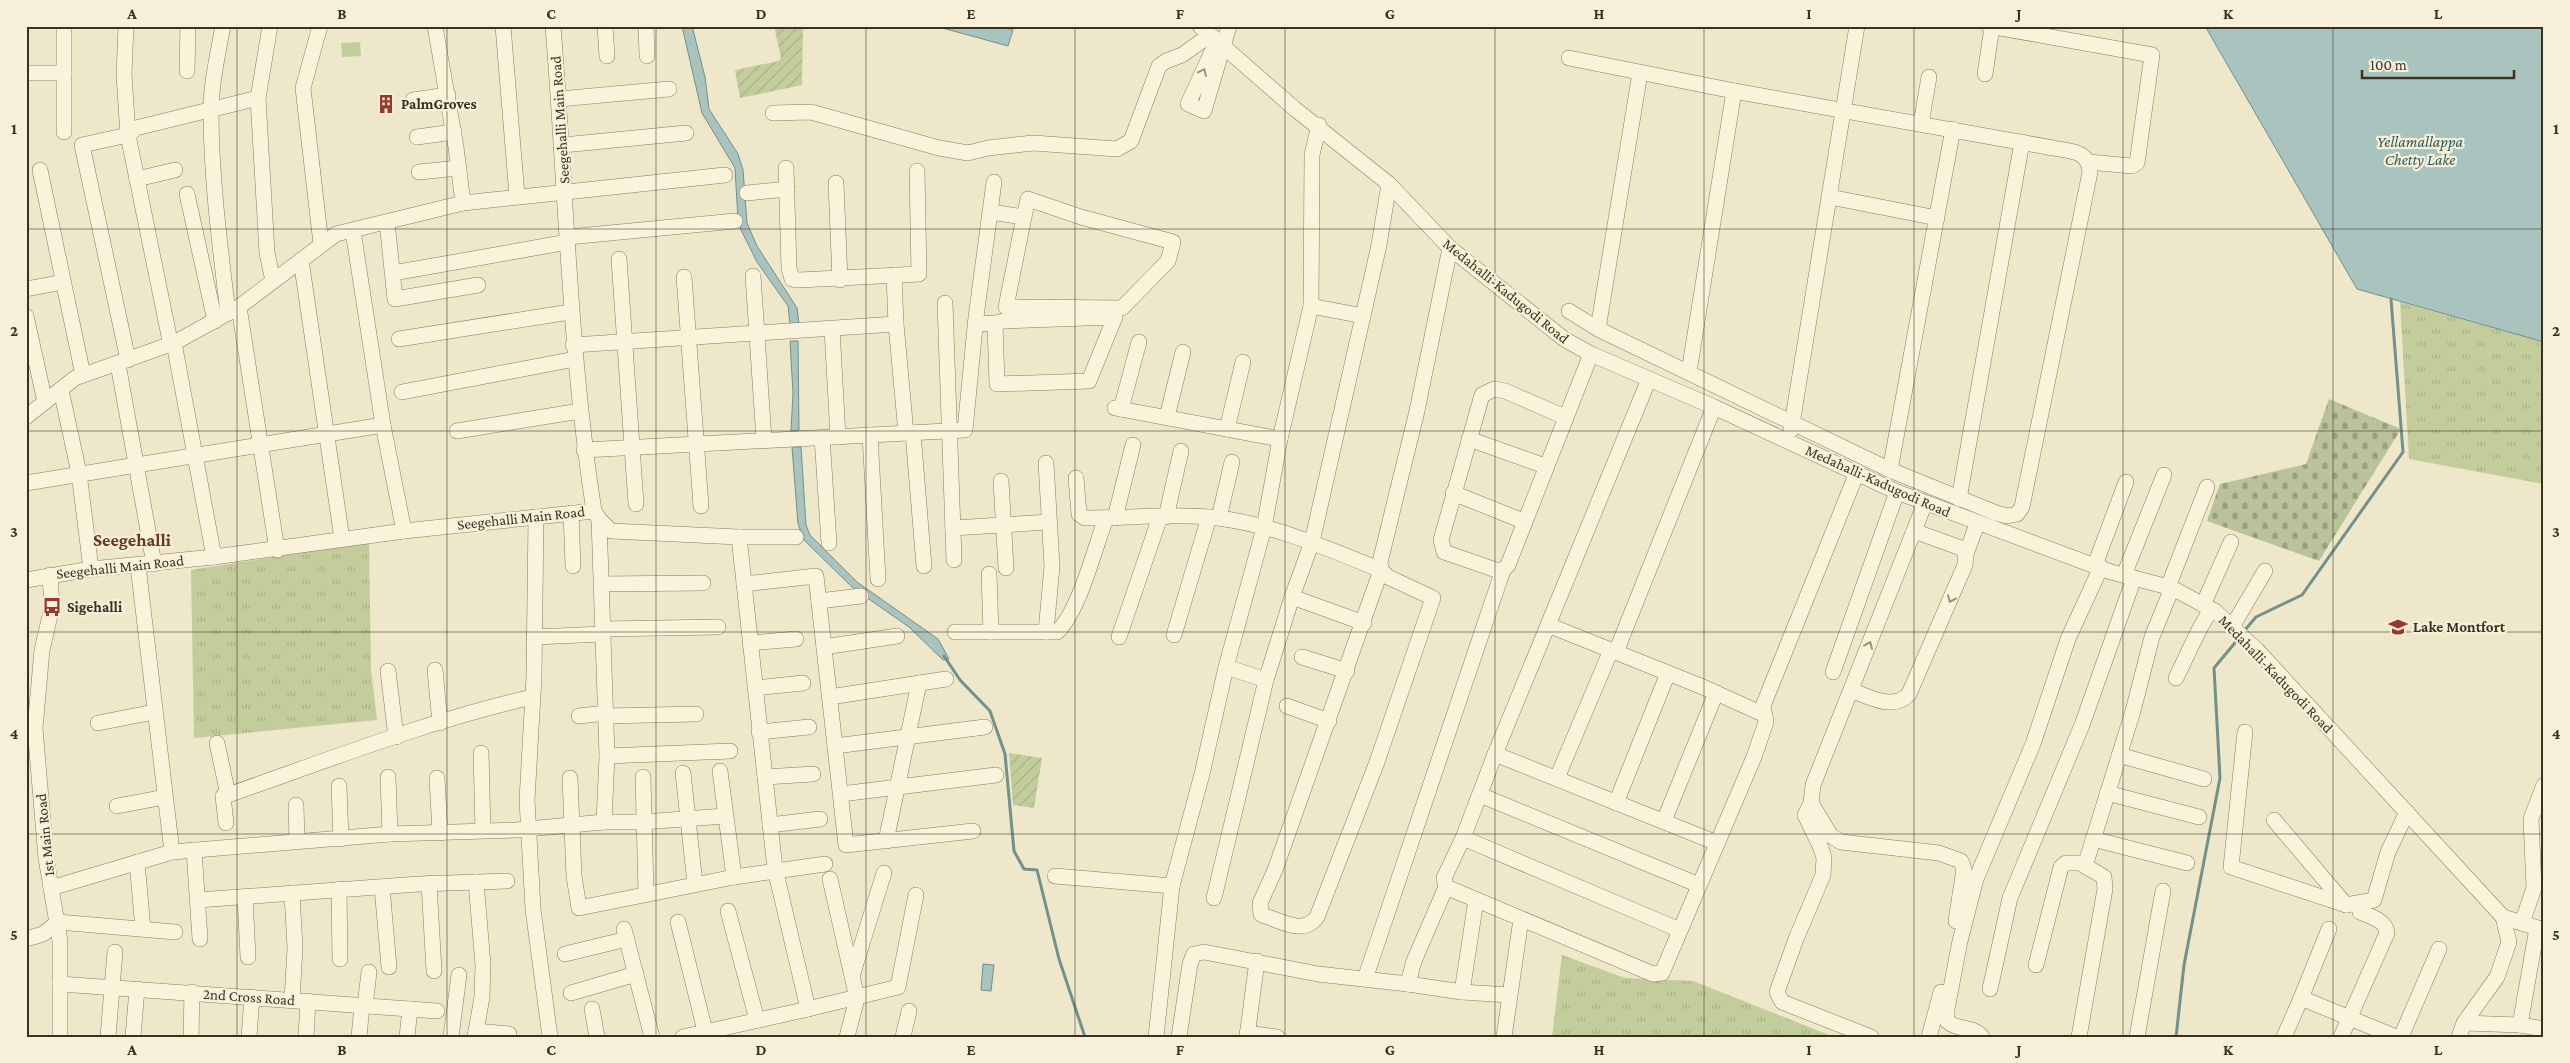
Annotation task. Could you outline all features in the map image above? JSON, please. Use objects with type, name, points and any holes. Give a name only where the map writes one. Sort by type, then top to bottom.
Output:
[{"type":"street","points":[[64,26],[64,132]]},
{"type":"street","points":[[126,26],[124,75],[128,135],[169,336],[174,343],[193,456],[214,557]]},
{"type":"street","points":[[187,71],[188,26]]},
{"type":"street","points":[[223,26],[213,82],[211,110],[219,240],[227,313]]},
{"type":"street","points":[[270,26],[258,98],[267,253],[273,281]]},
{"type":"street","points":[[320,26],[303,88],[321,244]]},
{"type":"street","points":[[435,26],[454,132],[463,203]]},
{"type":"street","points":[[503,26],[517,196]]},
{"type":"street","name":"Seegehalli Main Road","points":[[26,580],[90,569],[138,566],[277,550],[404,531],[571,513],[596,515],[584,450],[570,312],[563,145],[553,26]]},
{"type":"street","points":[[605,26],[607,56]]},
{"type":"street","points":[[646,26],[647,56]]},
{"type":"street","points":[[773,113],[811,112],[939,148],[968,153],[1033,143],[1117,149],[1131,141],[1159,66],[1182,55],[1229,26]]},
{"type":"street","points":[[1789,442],[1857,26]]},
{"type":"street","points":[[1985,74],[1991,26],[2152,55],[2137,162],[2132,166],[2089,162]]},
{"type":"street","points":[[1213,37],[1204,111],[1188,104],[1213,37]]},
{"type":"street","name":"Medahalli-Kadugodi Road","points":[[1213,37],[1296,109],[1319,125],[1389,184],[1450,248],[1564,339],[1591,354],[1714,406],[1856,475],[1977,524],[2129,577],[2170,587],[2207,607],[2232,626],[2257,650],[2503,917]]},
{"type":"street","points":[[1569,58],[1734,91],[2022,142],[2084,155],[2089,162],[2090,172],[2022,507],[2017,514],[2007,516],[1890,470],[1792,421],[1598,329],[1569,312]]},
{"type":"street","points":[[26,73],[64,73]]},
{"type":"street","points":[[1598,329],[1640,73]]},
{"type":"street","points":[[1921,124],[1929,77]]},
{"type":"street","points":[[559,99],[669,89]]},
{"type":"street","points":[[1689,372],[1734,91]]},
{"type":"street","points":[[413,100],[448,95]]},
{"type":"street","points":[[154,564],[123,362],[82,145],[128,135],[136,128],[258,98]]},
{"type":"street","points":[[1156,1037],[1172,886],[1202,774],[1226,666],[1264,528],[1280,439],[1311,306],[1312,155],[1319,125]]},
{"type":"street","points":[[1890,470],[1953,130]]},
{"type":"street","points":[[417,136],[454,132]]},
{"type":"street","points":[[563,145],[686,133]]},
{"type":"street","points":[[1960,499],[2022,142]]},
{"type":"street","points":[[419,172],[459,168]]},
{"type":"street","points":[[786,168],[789,268],[792,279],[840,280],[919,274],[917,171]]},
{"type":"street","points":[[40,170],[83,375]]},
{"type":"street","points":[[137,179],[175,170]]},
{"type":"street","points":[[26,417],[83,375],[174,343],[227,313],[336,234],[463,203],[725,175]]},
{"type":"street","points":[[584,450],[965,430],[975,324],[994,182]]},
{"type":"street","points":[[836,183],[840,280]]},
{"type":"street","points":[[1214,898],[1266,680],[1292,597],[1312,542],[1379,245],[1389,184]]},
{"type":"street","points":[[747,193],[787,189]]},
{"type":"street","points":[[187,194],[227,313],[262,444],[277,550]]},
{"type":"street","points":[[1830,197],[1937,218]]},
{"type":"street","points":[[1028,198],[1081,217],[1173,242],[1168,261],[1122,308],[1006,307],[1024,216],[1028,198]]},
{"type":"street","points":[[991,212],[1024,216]]},
{"type":"street","points":[[392,273],[568,239],[735,221]]},
{"type":"street","points":[[387,222],[395,299],[478,285]]},
{"type":"street","points":[[353,231],[383,425],[404,531]]},
{"type":"street","points":[[1382,570],[1275,870],[1260,903],[1260,914],[1302,928],[1308,926],[1317,917],[1377,762],[1433,598],[1388,577],[1382,570],[1380,562],[1417,411],[1450,248]]},
{"type":"street","points":[[619,259],[636,504]]},
{"type":"street","points":[[301,260],[342,540]]},
{"type":"street","points":[[753,276],[764,440]]},
{"type":"street","points":[[894,276],[896,324],[924,566]]},
{"type":"street","points":[[684,278],[701,506]]},
{"type":"street","points":[[26,289],[63,282]]},
{"type":"street","points":[[945,303],[954,560]]},
{"type":"street","points":[[1311,306],[1363,316]]},
{"type":"street","points":[[399,339],[570,312]]},
{"type":"street","points":[[26,316],[45,402]]},
{"type":"street","points":[[975,324],[1004,321],[1115,317],[1089,380],[997,384],[995,323]]},
{"type":"street","points":[[402,392],[624,340],[688,338],[896,324]]},
{"type":"street","points":[[832,329],[838,437]]},
{"type":"street","points":[[1139,342],[1118,408],[1280,439]]},
{"type":"street","points":[[1167,418],[1183,352]]},
{"type":"street","points":[[1365,979],[1503,570],[1508,565],[1523,521],[1591,354]]},
{"type":"street","points":[[1227,429],[1243,362]]},
{"type":"street","points":[[1408,984],[1414,961],[1446,888],[1444,878],[1463,838],[1495,754],[1649,379]]},
{"type":"street","points":[[1503,570],[1496,570],[1444,552],[1441,540],[1482,395],[1494,389],[1504,391],[1565,417]]},
{"type":"street","points":[[61,390],[79,473],[90,569]]},
{"type":"street","points":[[1557,778],[1613,651],[1714,406]]},
{"type":"street","points":[[457,431],[580,411]]},
{"type":"street","points":[[26,483],[137,463],[193,456],[383,425]]},
{"type":"street","points":[[870,435],[878,579]]},
{"type":"street","points":[[822,438],[829,543]]},
{"type":"street","points":[[1469,440],[1545,466]]},
{"type":"street","points":[[955,632],[1057,632],[1064,625],[1072,611],[1110,518],[1132,444]]},
{"type":"street","points":[[1120,637],[1163,517],[1181,451]]},
{"type":"street","points":[[1174,635],[1232,462]]},
{"type":"street","points":[[1046,463],[1052,566],[1046,632]]},
{"type":"street","points":[[1446,888],[1653,974],[1662,973],[1754,757],[1766,722],[1763,706],[1856,475]]},
{"type":"street","points":[[1990,989],[2010,898],[2082,725],[2164,475]]},
{"type":"street","points":[[1076,478],[1079,514],[1085,518],[1214,518],[1264,528],[1312,542],[1382,570]]},
{"type":"street","points":[[1001,481],[1006,568]]},
{"type":"street","points":[[1982,1037],[1974,1030],[1952,1026],[1947,1021],[1947,1009],[1964,923],[1976,879],[2033,744],[2068,639],[2098,566],[2126,482]]},
{"type":"street","points":[[2079,1037],[2106,879],[2088,868],[2086,863],[2152,637],[2207,486]]},
{"type":"street","points":[[1833,672],[1897,492]]},
{"type":"street","points":[[1453,493],[1523,521]]},
{"type":"street","points":[[1871,1037],[1782,1002],[1777,996],[1796,939],[1823,875],[1824,858],[1821,848],[1805,815],[1810,803],[1813,785],[1925,503]]},
{"type":"street","points":[[571,513],[573,566]]},
{"type":"street","points":[[596,515],[611,531],[739,537],[796,537]]},
{"type":"street","points":[[596,515],[601,584],[606,715],[607,756],[604,822]]},
{"type":"street","points":[[536,517],[532,697],[527,782],[528,829],[533,909],[550,1037]]},
{"type":"street","points":[[953,528],[1049,522]]},
{"type":"street","points":[[1851,690],[1890,702],[1904,699],[1909,694],[1965,565],[1966,554],[1977,524]]},
{"type":"street","points":[[1914,531],[1962,548],[1966,554]]},
{"type":"street","points":[[739,537],[776,870],[808,1009]]},
{"type":"street","points":[[2176,678],[2198,630],[2230,542]]},
{"type":"street","points":[[138,566],[172,852]]},
{"type":"street","points":[[2232,626],[2265,571]]},
{"type":"street","points":[[989,574],[991,632]]},
{"type":"street","name":"1st Main Road","points":[[50,575],[52,607],[42,650],[35,728],[46,858],[58,922],[60,1037]]},
{"type":"street","points":[[744,584],[816,576],[846,845],[973,831]]},
{"type":"street","points":[[601,584],[704,583]]},
{"type":"street","points":[[819,601],[862,596]]},
{"type":"street","points":[[1292,597],[1364,623]]},
{"type":"street","points":[[1548,625],[1668,673],[1764,715]]},
{"type":"street","points":[[534,637],[718,627]]},
{"type":"street","points":[[824,647],[897,636]]},
{"type":"street","points":[[750,643],[796,639]]},
{"type":"street","points":[[1302,657],[1347,671]]},
{"type":"street","points":[[1226,666],[1266,680]]},
{"type":"street","points":[[435,670],[440,723]]},
{"type":"street","points":[[388,671],[396,737]]},
{"type":"street","points":[[1616,803],[1668,673]]},
{"type":"street","points":[[830,697],[946,680]]},
{"type":"street","points":[[755,688],[803,683]]},
{"type":"street","points":[[886,841],[919,684]]},
{"type":"street","points":[[1664,821],[1716,693]]},
{"type":"street","points":[[217,743],[228,795],[491,706],[532,697]]},
{"type":"street","points":[[1287,706],[1329,721]]},
{"type":"street","points":[[98,723],[154,712]]},
{"type":"street","points":[[579,716],[696,714]]},
{"type":"street","points":[[760,732],[809,727]]},
{"type":"street","points":[[835,746],[984,728]]},
{"type":"street","points":[[2245,732],[2231,868],[2353,909],[2382,922],[2387,928],[2387,932],[2341,1037]]},
{"type":"street","points":[[607,756],[730,751]]},
{"type":"street","points":[[481,753],[483,830]]},
{"type":"street","points":[[1495,754],[1717,843]]},
{"type":"street","points":[[2119,754],[2204,779]]},
{"type":"street","points":[[720,771],[734,876]]},
{"type":"street","points":[[682,773],[695,884]]},
{"type":"street","points":[[765,777],[813,774]]},
{"type":"street","points":[[840,794],[996,774]]},
{"type":"street","points":[[388,777],[390,834]]},
{"type":"street","points":[[643,777],[646,893]]},
{"type":"street","points":[[437,778],[440,832]]},
{"type":"street","points":[[570,778],[574,876],[579,908],[734,876],[825,864]]},
{"type":"street","points":[[2522,923],[2534,888],[2531,819],[2544,785]]},
{"type":"street","points":[[339,786],[341,839]]},
{"type":"street","points":[[2107,793],[2199,817]]},
{"type":"street","points":[[225,794],[222,796],[226,823]]},
{"type":"street","points":[[1480,795],[1699,885]]},
{"type":"street","points":[[117,806],[165,796]]},
{"type":"street","points":[[1810,803],[1832,836],[1842,842],[1939,853],[1961,861],[1964,869],[1954,938],[1929,1037]]},
{"type":"street","points":[[296,805],[298,842]]},
{"type":"street","points":[[2353,909],[2374,900],[2388,852],[2407,812]]},
{"type":"street","points":[[51,888],[172,852],[390,834],[528,829],[604,822],[643,822],[725,816]]},
{"type":"street","points":[[770,825],[820,819]]},
{"type":"street","points":[[2274,820],[2353,909]]},
{"type":"street","points":[[1463,838],[1680,930]]},
{"type":"street","points":[[2093,839],[2188,864]]},
{"type":"street","points":[[194,850],[200,939]]},
{"type":"street","points":[[137,862],[143,929]]},
{"type":"street","points":[[2036,965],[2060,870],[2066,864],[2086,863]]},
{"type":"street","points":[[852,977],[884,873]]},
{"type":"street","points":[[1055,876],[1172,886]]},
{"type":"street","points":[[830,879],[856,998],[847,1037]]},
{"type":"street","points":[[198,900],[429,883],[507,881]]},
{"type":"street","points":[[476,882],[483,965],[482,997],[475,1034],[509,1034],[510,1037]]},
{"type":"street","points":[[429,883],[434,972]]},
{"type":"street","points":[[382,887],[389,967]]},
{"type":"street","points":[[339,890],[340,959]]},
{"type":"street","points":[[2137,1037],[2163,891]]},
{"type":"street","points":[[292,893],[295,948],[292,1000]]},
{"type":"street","points":[[683,1037],[898,988],[916,895]]},
{"type":"street","points":[[245,896],[248,957]]},
{"type":"street","points":[[1462,992],[1476,900]]},
{"type":"street","points":[[728,911],[757,1020]]},
{"type":"street","points":[[2503,917],[2540,929],[2520,1025]]},
{"type":"street","points":[[2462,1030],[2497,977],[2510,942],[2503,917]]},
{"type":"street","points":[[1504,1037],[1521,919]]},
{"type":"street","points":[[26,939],[43,934],[58,922],[175,932]]},
{"type":"street","points":[[678,922],[705,1032]]},
{"type":"street","points":[[2284,1037],[2329,930]]},
{"type":"street","points":[[565,954],[626,934],[652,1037]]},
{"type":"street","points":[[2401,1037],[2439,949]]},
{"type":"street","points":[[108,1037],[115,952]]},
{"type":"street","points":[[1179,1037],[1190,964],[1194,954],[1204,952],[1318,974],[1462,992],[1510,995]]},
{"type":"street","points":[[1257,961],[1247,1035],[1277,1037]]},
{"type":"street","points":[[359,1037],[369,972]]},
{"type":"street","points":[[571,993],[636,974]]},
{"type":"street","points":[[451,1037],[459,975]]},
{"type":"street","name":"2nd Cross Road","points":[[60,984],[437,1011]]},
{"type":"street","points":[[133,1037],[137,989]]},
{"type":"street","points":[[191,1037],[192,992]]},
{"type":"street","points":[[249,1037],[252,997]]},
{"type":"street","points":[[2300,998],[2396,1037]]},
{"type":"street","points":[[306,1037],[308,1001]]},
{"type":"street","points":[[407,1037],[410,1009]]},
{"type":"street","points":[[592,1009],[597,1037]]},
{"type":"street","points":[[903,1037],[909,1011]]},
{"type":"street","points":[[2462,1030],[2520,1025],[2544,1029]]},
{"type":"green space","points":[[774,26],[803,26],[802,85],[740,98],[735,70],[779,61],[781,58]]},
{"type":"green space","points":[[360,42],[361,56],[342,57],[341,43]]},
{"type":"green space","points":[[2400,302],[2544,342],[2544,484],[2409,459]]},
{"type":"green space","points":[[2329,399],[2401,429],[2319,561],[2207,521],[2220,484],[2306,464]]},
{"type":"green space","points":[[369,542],[371,670],[377,720],[194,738],[191,570]]},
{"type":"green space","points":[[1009,753],[1042,758],[1034,808],[1013,805]]},
{"type":"green space","points":[[1562,955],[1625,978],[1693,981],[1834,1037],[1552,1037]]},
{"type":"water","points":[[682,26],[692,26],[705,77],[709,109],[738,154],[743,170],[747,223],[757,246],[797,308],[799,324],[790,324],[788,306],[757,262],[741,230],[738,220],[735,168],[702,113]]},
{"type":"water","points":[[1000,26],[1013,30],[1008,46],[939,27]]},
{"type":"water","name":"Yellamallappa Chetty Lake","points":[[2205,26],[2544,26],[2544,342],[2357,289]]},
{"type":"water","points":[[790,341],[798,341],[799,430],[791,431],[793,393]]},
{"type":"water","points":[[792,447],[801,447],[806,525],[810,535],[857,582],[938,639],[949,659],[943,660],[909,627],[853,588],[804,540],[798,524]]},
{"type":"water","points":[[983,964],[994,965],[991,991],[981,990]]},
{"type":"waterway","points":[[2244,631],[2256,617],[2302,595],[2403,452],[2391,299]]},
{"type":"waterway","points":[[2176,1037],[2184,965],[2220,778],[2214,668],[2239,638]]},
{"type":"waterway","points":[[944,656],[960,680],[990,711],[1005,754],[1014,851],[1024,869],[1037,870],[1059,959],[1085,1037]]},
{"type":"place","name":"PalmGroves","points":[[386,104]]},
{"type":"place","name":"Sigehalli","points":[[52,607]]},
{"type":"place","name":"Lake Montfort","points":[[2398,627]]},
{"type":"district","name":"Seegehalli","points":[[132,540]]}]
